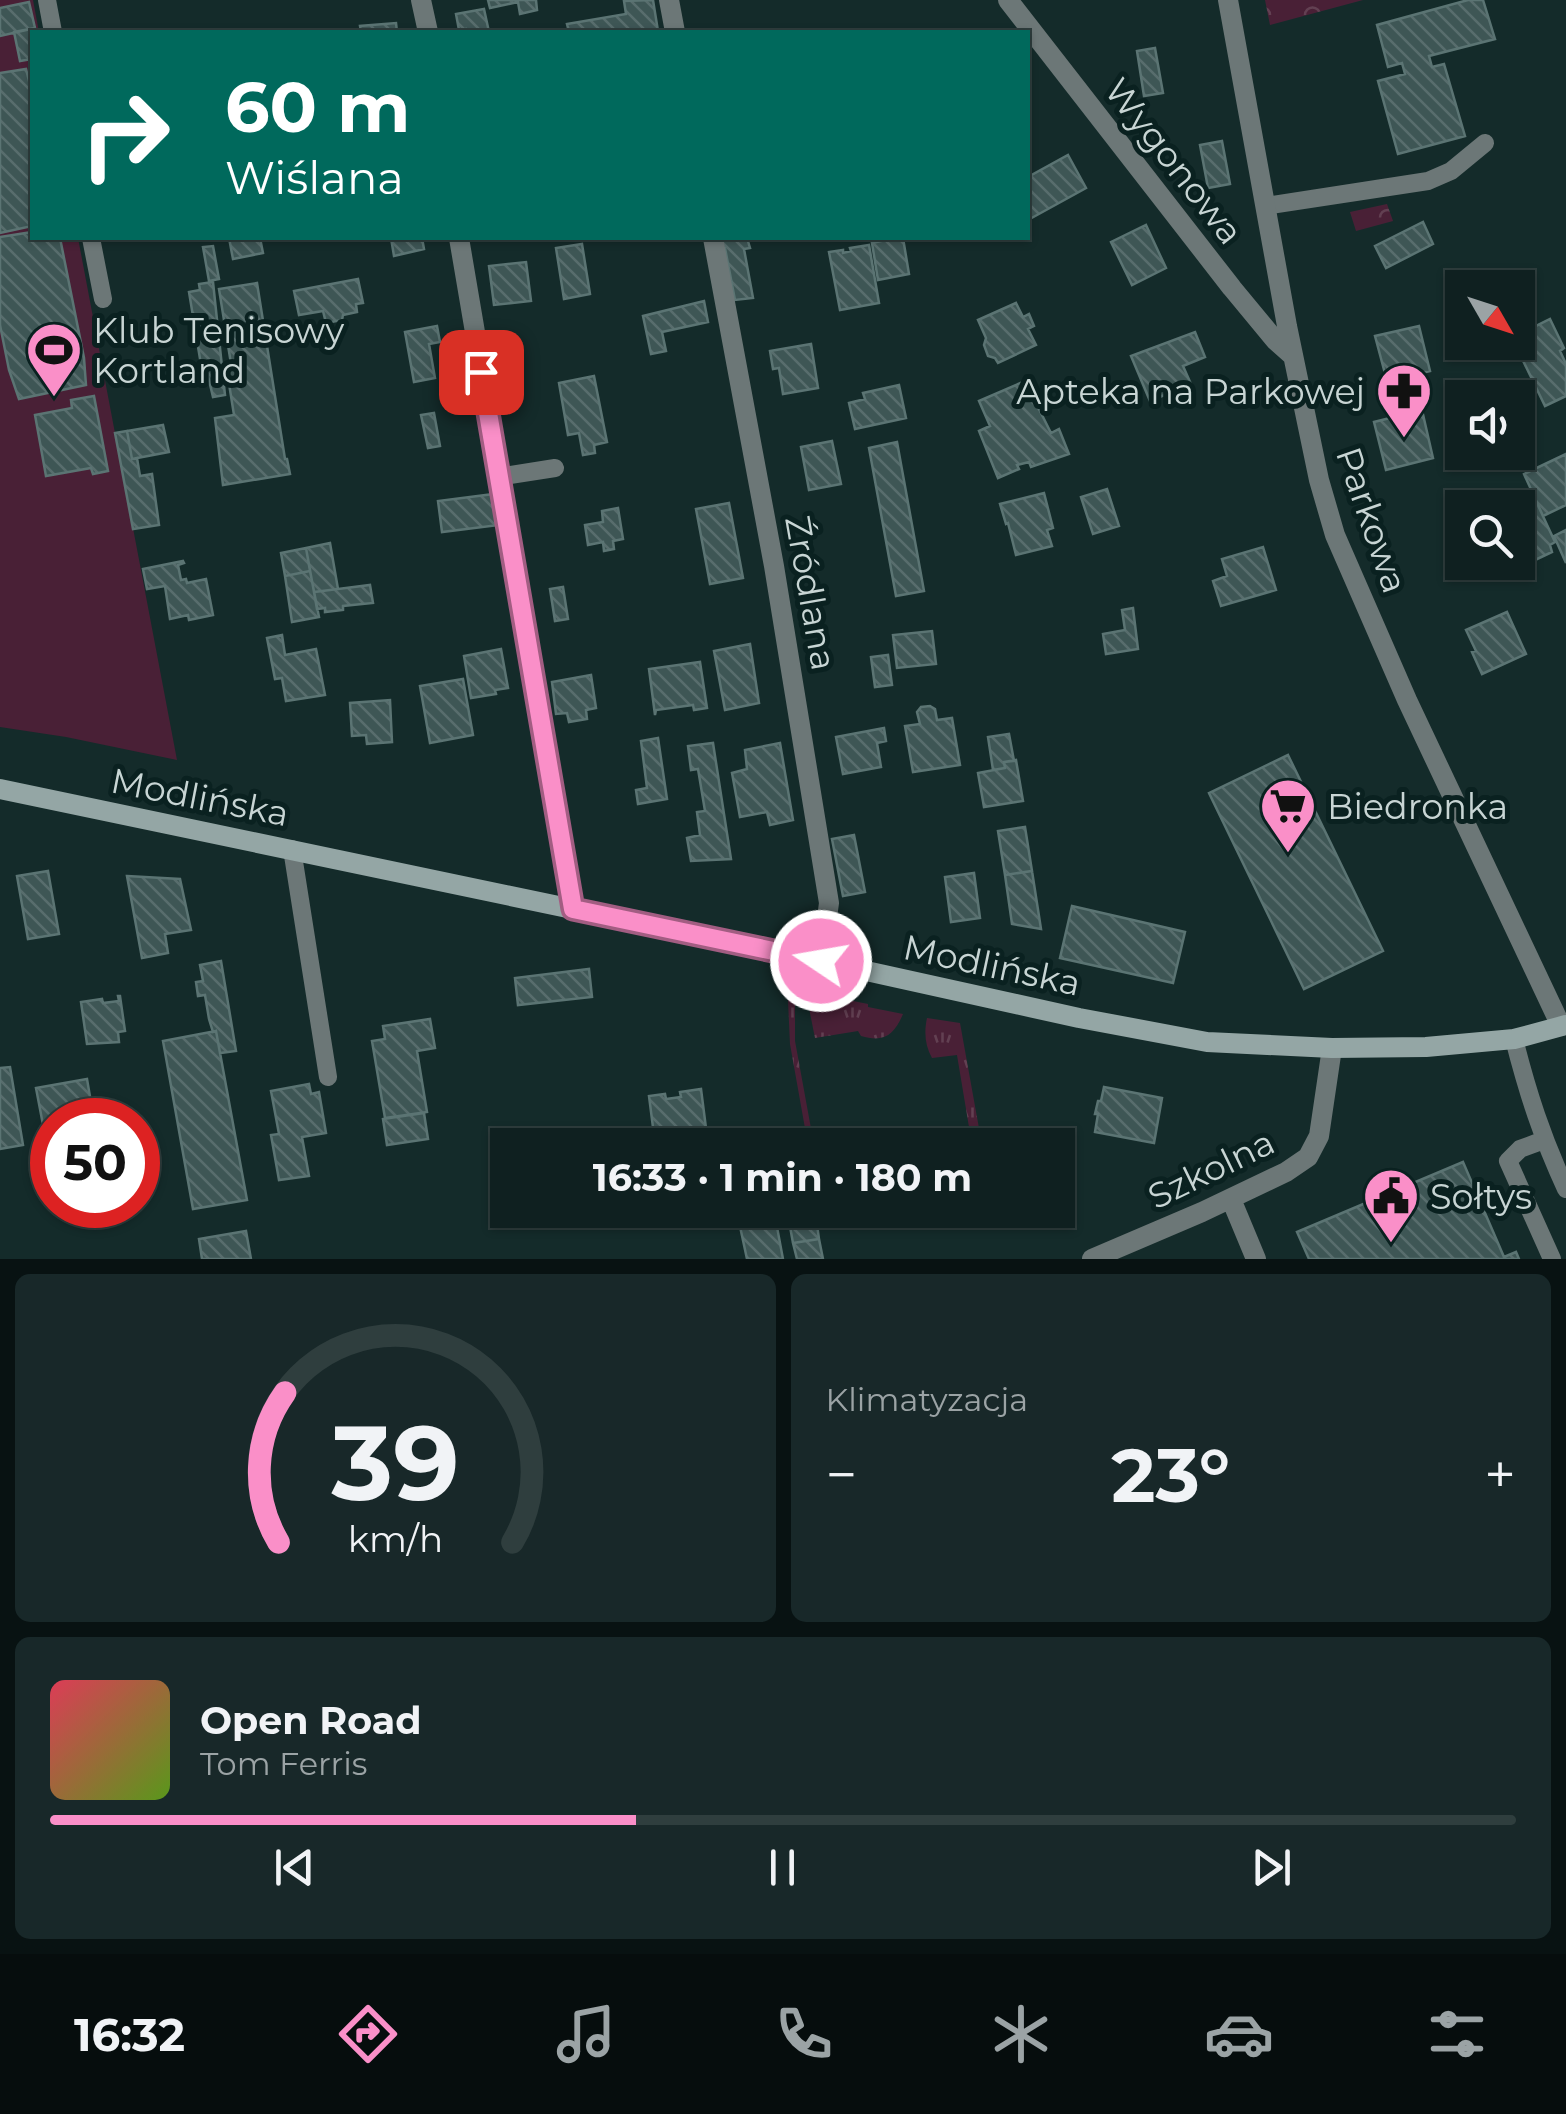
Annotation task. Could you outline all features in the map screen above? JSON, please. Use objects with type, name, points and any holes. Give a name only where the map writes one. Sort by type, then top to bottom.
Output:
[{"type":"main road","name":"Modlińska","points":[[0,789],[1207,1042],[1332,1048],[1426,1047],[1514,1039],[1564,1026]]},
{"type":"street","points":[[421,0],[428,30]]},
{"type":"street","points":[[669,0],[675,30]]},
{"type":"street","name":"Wygonowa","points":[[1008,0],[1232,288],[1275,340],[1294,356]]},
{"type":"street","name":"Parkowa","points":[[1228,0],[1319,480],[1336,534],[1407,700],[1564,1026]]},
{"type":"street","points":[[459,240],[573,909]]},
{"type":"street","name":"Źródlana","points":[[713,240],[774,566],[829,903],[821,961]]},
{"type":"street","name":"Szkolna","points":[[1092,1259],[1231,1199],[1308,1157],[1319,1136],[1332,1048]]},
{"type":"street","points":[[1231,1199],[1256,1259]]},
{"type":"lane","points":[[46,0],[53,30]]},
{"type":"lane","points":[[1265,206],[1428,181],[1451,171],[1485,143]]},
{"type":"lane","points":[[91,240],[103,299]]},
{"type":"lane","points":[[498,477],[555,468]]},
{"type":"lane","points":[[292,849],[328,1076]]},
{"type":"lane","points":[[1514,1039],[1527,1092],[1566,1189]]},
{"type":"lane","points":[[1544,1140],[1520,1150],[1508,1161],[1552,1259]]},
{"type":"green space","name":"Klub Tenisowy Kortland","points":[[0,0],[33,0],[39,30],[30,30],[30,240],[78,240],[177,760],[0,727]]},
{"type":"green space","points":[[1265,0],[1363,0],[1270,25]]},
{"type":"green space","points":[[1387,204],[1393,221],[1356,231],[1350,212]]},
{"type":"green space","points":[[814,993],[903,1014],[892,1032],[882,1038],[861,1036],[858,1031],[815,1038],[808,1003]]},
{"type":"green space","points":[[795,999],[795,1041],[811,1128],[805,1128],[790,1044],[788,1000]]},
{"type":"green space","points":[[927,1018],[960,1023],[979,1128],[969,1128],[957,1055],[932,1058]]},
{"type":"building","points":[[488,0],[536,0],[537,10],[520,14],[518,2],[490,8]]},
{"type":"building","points":[[653,0],[658,30],[568,30],[567,24],[626,14],[624,1]]},
{"type":"building","points":[[1468,0],[1483,0],[1495,39],[1429,56],[1432,67],[1444,64],[1465,136],[1398,154],[1378,81],[1405,74],[1402,63],[1388,67],[1377,25]]},
{"type":"building","points":[[29,2],[35,28],[0,36],[0,8]]},
{"type":"building","points":[[484,9],[489,30],[459,30],[456,14]]},
{"type":"building","points":[[396,23],[397,30],[361,30],[360,26]]},
{"type":"building","points":[[35,28],[30,30],[30,59],[20,61],[14,32]]},
{"type":"building","points":[[1155,48],[1163,93],[1144,96],[1137,51]]},
{"type":"building","points":[[26,69],[30,85],[30,226],[0,233],[0,73]]},
{"type":"building","points":[[1222,141],[1230,184],[1208,188],[1200,145]]},
{"type":"building","points":[[1068,155],[1086,188],[1030,219],[1030,176]]},
{"type":"building","points":[[1423,222],[1433,244],[1386,268],[1375,246]]},
{"type":"building","points":[[1146,225],[1166,268],[1132,285],[1111,242]]},
{"type":"building","points":[[30,232],[30,240],[60,240],[86,385],[19,399],[0,325],[0,237]]},
{"type":"building","points":[[229,240],[260,240],[263,253],[233,259]]},
{"type":"building","points":[[391,240],[422,240],[424,249],[394,256]]},
{"type":"building","points":[[721,240],[748,240],[750,248],[744,249],[753,298],[735,300]]},
{"type":"building","points":[[903,240],[909,274],[878,280],[872,243]]},
{"type":"building","points":[[582,244],[590,294],[564,299],[556,248]]},
{"type":"building","points":[[869,245],[879,303],[840,310],[829,252],[843,253]]},
{"type":"building","points":[[213,246],[219,279],[209,281],[203,247]]},
{"type":"building","points":[[526,262],[531,301],[494,305],[489,266]]},
{"type":"building","points":[[358,279],[363,303],[356,304],[357,312],[326,323],[323,311],[299,315],[294,291]]},
{"type":"building","points":[[213,282],[225,395],[213,397],[208,376],[203,377],[189,292],[200,290],[199,284]]},
{"type":"building","points":[[257,283],[290,474],[223,485],[215,418],[234,415],[227,371],[232,370],[219,289]]},
{"type":"building","points":[[704,301],[708,322],[662,332],[666,351],[651,354],[643,316]]},
{"type":"building","points":[[1016,303],[1023,317],[1029,314],[1034,326],[1028,329],[1036,345],[998,363],[988,356],[978,320]]},
{"type":"building","points":[[1550,319],[1564,348],[1560,351],[1566,364],[1566,396],[1545,406],[1523,360],[1535,360],[1535,326]]},
{"type":"building","points":[[437,326],[440,342],[429,344],[435,378],[414,382],[405,332]]},
{"type":"building","points":[[1419,326],[1430,371],[1387,381],[1375,336]]},
{"type":"building","points":[[1195,332],[1205,357],[1183,366],[1191,384],[1150,401],[1131,356]]},
{"type":"building","points":[[811,344],[818,388],[783,394],[779,368],[773,369],[770,351]]},
{"type":"building","points":[[594,376],[607,442],[594,445],[595,453],[583,455],[579,433],[568,435],[559,383]]},
{"type":"building","points":[[1025,381],[1051,433],[1059,429],[1069,454],[1031,467],[1029,462],[1017,465],[1019,469],[998,478],[979,431],[990,426],[979,401]]},
{"type":"building","points":[[899,385],[906,418],[855,429],[849,403],[865,399],[863,393]]},
{"type":"building","points":[[94,396],[108,471],[93,474],[91,468],[46,476],[35,415],[72,408],[71,400]]},
{"type":"building","name":"Apteka na Parkowej","points":[[1422,410],[1433,458],[1386,470],[1374,422]]},
{"type":"building","points":[[434,413],[440,446],[428,448],[421,415]]},
{"type":"building","points":[[163,425],[169,452],[132,459],[127,431]]},
{"type":"building","points":[[127,431],[140,476],[152,474],[159,525],[133,529],[115,433]]},
{"type":"building","points":[[832,441],[841,484],[809,490],[801,447]]},
{"type":"building","points":[[897,442],[924,591],[896,596],[869,448]]},
{"type":"building","points":[[1566,454],[1566,505],[1543,516],[1535,490],[1531,490],[1524,474]]},
{"type":"building","points":[[1107,489],[1119,526],[1093,534],[1081,497]]},
{"type":"building","points":[[1044,493],[1053,528],[1047,530],[1052,546],[1016,555],[1000,504]]},
{"type":"building","points":[[494,494],[499,525],[442,532],[438,501]]},
{"type":"building","points":[[1535,499],[1555,542],[1550,545],[1552,552],[1535,560]]},
{"type":"building","points":[[729,503],[743,578],[710,584],[696,509]]},
{"type":"building","points":[[618,508],[623,539],[613,541],[614,549],[604,551],[603,542],[588,545],[585,525],[603,522],[602,511]]},
{"type":"building","points":[[1566,530],[1566,563],[1554,536]]},
{"type":"building","points":[[330,543],[338,589],[314,592],[306,548]]},
{"type":"building","points":[[1263,547],[1276,590],[1221,606],[1213,581],[1227,576],[1222,559]]},
{"type":"building","points":[[306,548],[310,571],[285,576],[281,553]]},
{"type":"building","points":[[183,561],[178,565],[181,580],[186,579],[187,583],[206,579],[213,615],[170,619],[165,586],[147,589],[143,569]]},
{"type":"building","points":[[310,571],[319,617],[292,622],[285,576]]},
{"type":"building","points":[[370,585],[373,603],[325,612],[325,608],[317,609],[314,592]]},
{"type":"building","points":[[563,587],[568,619],[555,621],[550,589]]},
{"type":"building","points":[[1133,608],[1138,649],[1106,654],[1103,634],[1125,630],[1122,610]]},
{"type":"building","points":[[1507,612],[1526,654],[1482,674],[1466,630]]},
{"type":"building","points":[[932,631],[936,664],[897,668],[893,635]]},
{"type":"building","points":[[282,635],[285,655],[316,649],[325,695],[286,701],[282,678],[275,679],[267,638]]},
{"type":"building","points":[[750,644],[759,703],[725,710],[714,651]]},
{"type":"building","points":[[501,649],[508,688],[471,698],[464,656]]},
{"type":"building","points":[[888,655],[892,685],[875,687],[871,657]]},
{"type":"building","points":[[700,662],[707,708],[694,710],[693,705],[656,710],[655,715],[649,669]]},
{"type":"building","points":[[591,675],[596,708],[586,710],[587,719],[569,722],[567,713],[556,714],[552,682]]},
{"type":"building","points":[[463,679],[473,735],[430,743],[420,686]]},
{"type":"building","points":[[390,700],[392,742],[367,744],[366,735],[352,736],[350,703]]},
{"type":"building","points":[[930,706],[935,709],[937,720],[952,718],[960,765],[913,772],[905,726],[920,724],[917,712]]},
{"type":"building","points":[[884,728],[886,741],[877,743],[881,767],[843,774],[836,737]]},
{"type":"building","points":[[1009,734],[1014,761],[1004,762],[1005,768],[993,770],[988,737]]},
{"type":"building","points":[[658,738],[667,799],[638,804],[636,790],[647,788],[641,741]]},
{"type":"building","points":[[713,743],[731,859],[691,861],[687,838],[700,835],[697,812],[705,811],[698,769],[691,770],[688,746]]},
{"type":"building","points":[[780,743],[793,820],[770,825],[767,812],[740,817],[732,773],[747,769],[745,750]]},
{"type":"building","name":"Biedronka","points":[[1288,755],[1383,951],[1304,989],[1209,793]]},
{"type":"building","points":[[1016,760],[1023,801],[984,807],[978,773],[1005,768],[1004,762]]},
{"type":"building","points":[[1025,827],[1032,871],[1005,875],[998,831]]},
{"type":"building","points":[[854,835],[865,892],[843,896],[832,839]]},
{"type":"building","points":[[48,871],[59,934],[28,939],[17,876]]},
{"type":"building","points":[[1032,871],[1041,929],[1012,924],[1005,875]]},
{"type":"building","points":[[974,873],[980,918],[951,922],[945,877]]},
{"type":"building","points":[[127,876],[180,879],[191,930],[165,934],[168,953],[142,958]]},
{"type":"building","points":[[1072,906],[1185,932],[1173,983],[1060,958]]},
{"type":"building","points":[[221,961],[236,1051],[220,1053],[205,995],[198,996],[196,982],[203,981],[200,965]]},
{"type":"building","points":[[589,969],[592,997],[518,1005],[515,978]]},
{"type":"building","points":[[120,996],[125,1031],[118,1032],[119,1042],[87,1044],[81,1002],[119,1001]]},
{"type":"building","points":[[430,1019],[435,1048],[417,1051],[427,1112],[385,1118],[372,1041],[385,1039],[383,1026]]},
{"type":"building","points":[[216,1031],[247,1200],[193,1209],[163,1041]]},
{"type":"building","points":[[10,1067],[23,1145],[0,1149],[0,1068]]},
{"type":"building","points":[[87,1079],[90,1098],[38,1098],[36,1088]]},
{"type":"building","points":[[309,1084],[311,1094],[319,1092],[326,1133],[302,1137],[309,1176],[279,1180],[271,1135],[279,1134],[271,1091]]},
{"type":"building","points":[[1104,1087],[1162,1098],[1154,1143],[1095,1132],[1095,1114]]},
{"type":"building","points":[[701,1089],[706,1128],[653,1128],[649,1096],[665,1094],[666,1099],[681,1097],[680,1092]]},
{"type":"building","points":[[424,1113],[428,1139],[387,1145],[383,1119]]},
{"type":"building","points":[[1463,1162],[1504,1257],[1516,1252],[1519,1259],[1309,1259],[1297,1232]]},
{"type":"building","points":[[740,1228],[777,1228],[783,1259],[747,1259]]},
{"type":"building","points":[[790,1228],[817,1228],[819,1239],[793,1243]]},
{"type":"building","points":[[246,1231],[251,1259],[202,1259],[199,1239]]},
{"type":"building","points":[[819,1239],[823,1259],[797,1259],[793,1243]]},
{"type":"place","name":"Klub Tenisowy Kortland","points":[[54,399]]},
{"type":"place","name":"Apteka na Parkowej","points":[[1404,440]]},
{"type":"place","name":"Biedronka","points":[[1288,855]]},
{"type":"place","name":"Sołtys","points":[[1391,1245]]},
{"type":"route","points":[[481,372],[573,909],[821,961]]}]
